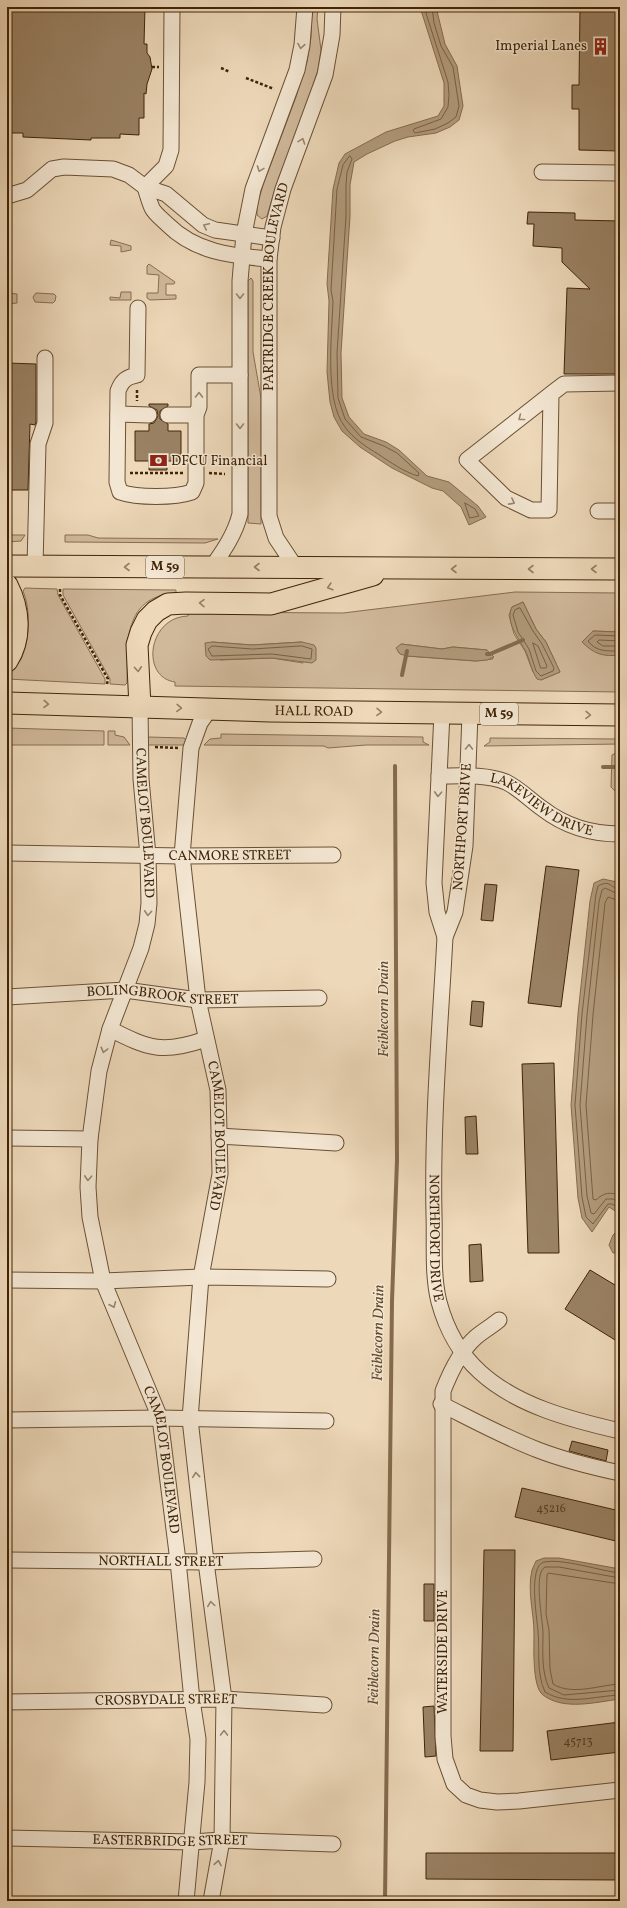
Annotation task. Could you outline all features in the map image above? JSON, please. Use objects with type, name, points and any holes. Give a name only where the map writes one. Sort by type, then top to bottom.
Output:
[{"type":"highway","name":"M 59","points":[[7,566],[620,569]]},
{"type":"highway","points":[[140,706],[138,645],[141,632],[147,620],[156,611],[168,604],[272,604],[395,569]]},
{"type":"highway","points":[[7,585],[16,608],[17,623],[16,641],[7,661]]},
{"type":"highway","name":"HALL ROAD","points":[[7,703],[210,709],[620,715]]},
{"type":"street","points":[[145,187],[166,166],[170,150],[172,7]]},
{"type":"street","points":[[212,567],[231,538],[237,526],[240,514],[240,375],[242,257],[244,234],[253,189],[297,70],[302,45],[305,7]]},
{"type":"street","name":"PARTRIDGE CREEK BOULEVARD","points":[[296,568],[276,538],[270,516],[269,260],[272,238],[283,189],[325,75],[332,35],[333,7]]},
{"type":"street","points":[[7,196],[27,190],[52,169],[113,169],[129,174],[145,187],[166,194],[203,225],[215,230],[272,238]]},
{"type":"street","points":[[542,172],[620,173]]},
{"type":"street","points":[[145,187],[153,209],[171,228],[184,238],[212,251],[242,257],[269,260]]},
{"type":"street","points":[[138,308],[138,374],[128,377],[121,383],[118,391],[117,482],[120,492],[130,496],[183,496],[192,492],[196,483],[196,415],[199,407],[199,375],[240,375]]},
{"type":"street","points":[[35,566],[38,444],[45,423],[45,358]]},
{"type":"street","points":[[551,394],[550,510],[531,510],[506,498],[467,460],[551,394],[564,384],[620,383]]},
{"type":"street","points":[[118,414],[143,411]]},
{"type":"street","points":[[168,415],[196,415]]},
{"type":"street","points":[[598,511],[620,511]]},
{"type":"street","name":"CAMELOT BOULEVARD","points":[[140,706],[141,779],[148,856],[149,903],[147,924],[110,1029],[99,1071],[90,1139],[88,1188],[90,1217],[103,1281],[160,1418],[178,1561],[192,1700],[198,1739],[192,1842],[186,1901]]},
{"type":"street","name":"CAMELOT BOULEVARD","points":[[210,709],[200,723],[191,748],[182,856],[198,1000],[218,1090],[220,1174],[201,1277],[190,1419],[206,1562],[224,1699],[222,1840],[211,1901]]},
{"type":"street","name":"NORTHPORT DRIVE","points":[[442,713],[434,883],[437,912],[445,938]]},
{"type":"street","name":"NORTHPORT DRIVE","points":[[470,714],[468,776],[461,875],[455,912],[445,938],[435,1140],[435,1276],[439,1302],[450,1332],[463,1353],[480,1372],[514,1396],[564,1417],[620,1431]]},
{"type":"street","name":"LAKEVIEW DRIVE","points":[[439,776],[468,776],[494,779],[505,782],[528,796],[542,809],[570,825],[602,833],[620,834]]},
{"type":"street","name":"CANMORE STREET","points":[[7,852],[148,856],[334,854]]},
{"type":"street","name":"BOLINGBROOK STREET","points":[[7,997],[125,990],[198,1000],[319,998]]},
{"type":"street","name":"CAMELOT BOULEVARD","points":[[110,1029],[137,1043],[154,1048],[186,1046],[206,1039]]},
{"type":"street","points":[[218,1136],[336,1142]]},
{"type":"street","points":[[7,1138],[90,1139]]},
{"type":"street","points":[[7,1280],[103,1281],[201,1277],[328,1279]]},
{"type":"street","name":"WATERSIDE DRIVE","points":[[499,1320],[475,1337],[463,1353],[448,1378],[443,1391],[441,1404],[443,1736],[448,1772],[454,1784],[466,1795],[480,1800],[497,1802],[620,1790]]},
{"type":"street","points":[[441,1404],[504,1436],[538,1450],[620,1473]]},
{"type":"street","points":[[7,1420],[160,1418],[326,1421]]},
{"type":"street","name":"NORTHALL STREET","points":[[7,1560],[206,1562],[314,1559]]},
{"type":"street","name":"CROSBYDALE STREET","points":[[7,1702],[224,1699],[324,1705]]},
{"type":"street","name":"EASTERBRIDGE STREET","points":[[7,1838],[192,1842],[222,1840],[333,1844]]},
{"type":"path","points":[[152,67],[160,67]]},
{"type":"path","points":[[221,68],[230,72]]},
{"type":"path","points":[[246,78],[274,89]]},
{"type":"path","points":[[137,388],[143,411]]},
{"type":"path","points":[[127,472],[189,474]]},
{"type":"path","points":[[204,473],[225,474]]},
{"type":"path","points":[[60,589],[60,595],[108,679],[107,684]]},
{"type":"path","points":[[154,747],[184,748]]},
{"type":"shaded area","points":[[312,7],[318,7],[317,19],[321,50],[318,70],[274,192],[267,216],[262,219],[257,215],[257,206],[263,185],[296,97],[307,62],[311,37]]},
{"type":"shaded area","points":[[111,240],[131,246],[131,250],[121,252],[121,246],[110,245]]},
{"type":"shaded area","points":[[149,264],[175,282],[174,284],[166,284],[166,295],[176,295],[176,299],[150,300],[147,298],[147,293],[158,293],[159,275],[147,274],[147,266]]},
{"type":"shaded area","points":[[251,278],[253,281],[253,352],[261,398],[261,524],[248,523],[248,281]]},
{"type":"shaded area","points":[[121,292],[131,292],[131,300],[110,300],[110,297],[120,298]]},
{"type":"shaded area","points":[[7,293],[17,294],[17,303],[7,304]]},
{"type":"shaded area","points":[[36,293],[54,294],[56,296],[55,301],[53,303],[35,302],[33,297]]},
{"type":"shaded area","points":[[7,535],[25,535],[21,541],[7,542]]},
{"type":"shaded area","points":[[65,535],[88,535],[98,538],[218,539],[205,543],[65,542]]},
{"type":"shaded area","points":[[25,588],[57,589],[58,595],[105,679],[105,684],[7,679],[21,659],[28,635],[27,607],[23,591]]},
{"type":"shaded area","points":[[63,589],[176,590],[176,593],[158,596],[146,603],[137,613],[132,624],[129,638],[127,653],[127,683],[125,685],[110,684],[110,679],[63,595]]},
{"type":"shaded area","points":[[515,592],[620,593],[620,632],[593,631],[613,655],[620,655],[620,692],[175,686],[175,682],[164,678],[157,670],[153,659],[153,648],[157,636],[164,626],[175,619],[188,616],[189,612],[343,613]],"holes":[[[523,602],[536,629],[546,642],[560,672],[541,680],[533,672],[525,651],[514,634],[509,615],[512,607]],[[212,642],[252,645],[302,642],[303,663],[272,658],[220,660]],[[401,644],[442,649],[453,647],[487,650],[493,659],[476,661],[407,656],[398,652]]]},
{"type":"shaded area","points":[[7,728],[104,731],[104,745],[7,745]]},
{"type":"shaded area","points":[[108,731],[115,731],[115,735],[124,737],[130,745],[108,745]]},
{"type":"shaded area","points":[[221,734],[423,737],[423,742],[429,745],[366,745],[328,748],[324,746],[204,745],[210,739],[221,738]]},
{"type":"shaded area","points":[[148,737],[184,738],[186,740],[185,745],[146,745]]},
{"type":"shaded area","points":[[490,738],[620,739],[620,744],[484,746],[490,742]]},
{"type":"shaded area","points":[[620,751],[620,796],[611,787],[612,755]]},
{"type":"water","points":[[420,7],[436,7],[445,44],[457,66],[463,106],[459,120],[450,127],[436,133],[408,137],[395,141],[354,162],[350,185],[350,216],[341,353],[342,398],[349,417],[364,434],[386,442],[399,450],[427,476],[449,482],[478,506],[486,517],[469,525],[461,507],[443,491],[432,488],[392,468],[360,447],[342,431],[334,417],[330,402],[327,372],[329,301],[327,284],[333,189],[339,163],[345,154],[386,132],[438,116],[444,106],[444,83]]},
{"type":"water","points":[[523,602],[536,629],[546,642],[560,672],[541,680],[537,679],[535,676],[525,650],[511,624],[510,613],[512,607]]},
{"type":"water","points":[[593,631],[620,632],[620,655],[609,656],[599,654],[586,646],[582,642]]},
{"type":"water","points":[[212,642],[252,645],[302,642],[314,645],[316,648],[316,660],[312,663],[272,658],[210,660],[206,656],[205,643]]},
{"type":"water","points":[[401,644],[442,649],[453,647],[487,650],[494,657],[487,660],[476,661],[407,656],[400,654],[396,648]]},
{"type":"water","points":[[603,879],[617,882],[620,889],[620,1214],[609,1207],[592,1232],[582,1218],[578,1198],[571,1105],[578,1014],[590,901],[594,883]]},
{"type":"water","points":[[616,1232],[620,1232],[620,1253],[613,1253],[609,1245],[613,1235]]},
{"type":"water","points":[[544,1558],[559,1558],[620,1569],[620,1699],[570,1704],[551,1700],[539,1691],[534,1666],[534,1625],[530,1586],[532,1570],[536,1561]]},
{"type":"building","points":[[7,7],[145,7],[144,44],[147,44],[147,53],[150,57],[152,69],[147,84],[146,94],[144,93],[144,118],[139,118],[139,135],[120,134],[120,138],[91,138],[91,140],[23,137],[23,133],[8,133]]},
{"type":"building","name":"Imperial Lanes","points":[[580,7],[620,7],[620,151],[579,150],[579,109],[572,109],[572,85],[579,85]]},
{"type":"building","points":[[528,212],[575,213],[575,220],[620,221],[620,374],[564,374],[567,288],[590,289],[562,262],[562,248],[533,246],[534,224],[527,224]]},
{"type":"building","points":[[7,363],[36,364],[36,422],[35,425],[30,424],[28,490],[7,490]]},
{"type":"building","points":[[149,404],[168,404],[168,406],[160,411],[160,419],[168,424],[168,431],[181,431],[181,461],[167,461],[167,470],[149,470],[149,461],[135,461],[135,431],[149,431],[149,424],[154,423],[158,416],[157,410],[149,406]]},
{"type":"building","points":[[546,866],[579,870],[561,1007],[528,1003]]},
{"type":"building","points":[[485,884],[497,885],[493,921],[481,920]]},
{"type":"building","points":[[472,1001],[484,1002],[482,1027],[470,1025]]},
{"type":"building","points":[[554,1063],[559,1253],[528,1253],[522,1064]]},
{"type":"building","points":[[476,1116],[478,1154],[466,1154],[465,1117]]},
{"type":"building","points":[[481,1244],[483,1281],[470,1282],[469,1245]]},
{"type":"building","points":[[590,1270],[620,1288],[620,1343],[565,1309]]},
{"type":"building","points":[[572,1441],[608,1450],[606,1461],[569,1451]]},
{"type":"building","points":[[522,1488],[620,1511],[620,1542],[515,1517]]},
{"type":"building","points":[[484,1550],[515,1550],[513,1751],[480,1751]]},
{"type":"building","points":[[424,1584],[434,1584],[434,1621],[424,1621]]},
{"type":"building","points":[[434,1706],[436,1756],[425,1757],[423,1707]]},
{"type":"building","points":[[620,1722],[620,1752],[551,1760],[547,1731]]},
{"type":"building","points":[[426,1853],[620,1853],[620,1880],[426,1879]]},
{"type":"waterway","name":"Feiblecorn Drain","points":[[487,654],[523,640]]},
{"type":"waterway","name":"Feiblecorn Drain","points":[[402,675],[407,651]]},
{"type":"waterway","name":"Feiblecorn Drain","points":[[385,1901],[392,1301],[397,1160],[395,766]]},
{"type":"waterway","points":[[603,767],[620,767]]},
{"type":"place","name":"Imperial Lanes","points":[[600,46]]},
{"type":"place","name":"DFCU Financial","points":[[158,461]]}]
